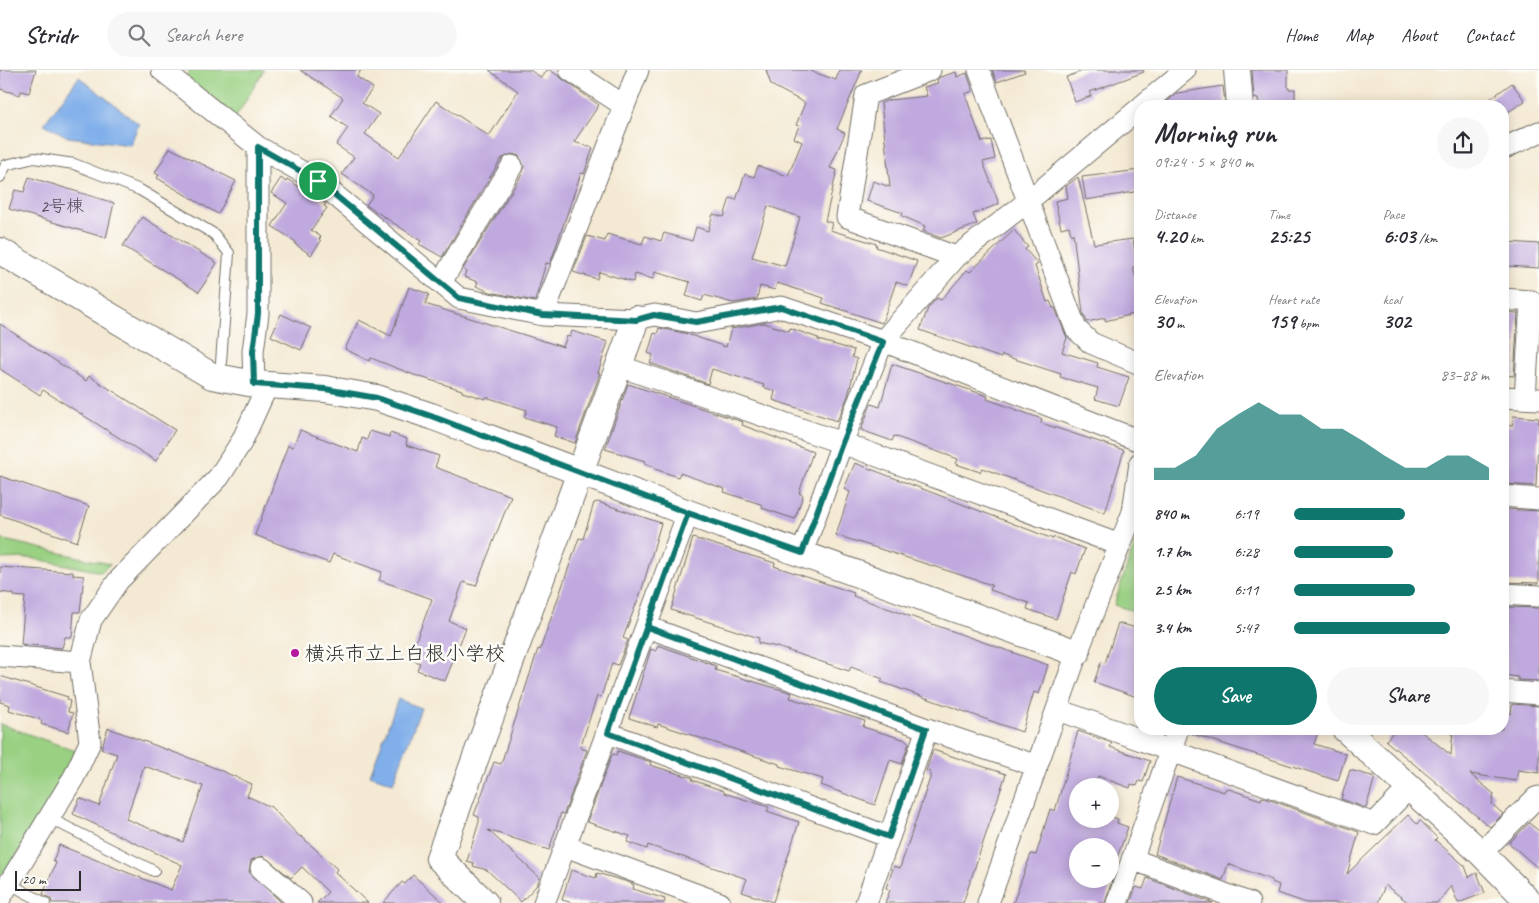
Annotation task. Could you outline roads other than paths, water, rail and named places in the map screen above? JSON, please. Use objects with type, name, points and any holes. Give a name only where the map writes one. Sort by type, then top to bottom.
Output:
[{"type":"street","points":[[162,70],[258,147],[318,181],[459,298],[543,315],[636,320],[654,315],[696,322],[781,307],[883,342],[1134,439]]},
{"type":"street","points":[[570,70],[623,105]]},
{"type":"street","points":[[543,315],[638,70]]},
{"type":"street","points":[[930,70],[866,95],[847,217],[956,257]]},
{"type":"street","points":[[979,70],[1026,202],[1076,330],[1091,343],[1134,361]]},
{"type":"street","points":[[1149,100],[1185,70]]},
{"type":"street","points":[[1237,70],[1240,100]]},
{"type":"street","points":[[802,553],[842,443],[883,342],[956,257],[1134,113]]},
{"type":"street","points":[[1509,146],[1539,132]]},
{"type":"street","points":[[4,891],[74,778],[90,742],[80,662],[91,620],[118,581],[219,477],[242,441],[261,384],[253,351],[258,314],[258,147]]},
{"type":"street","points":[[441,282],[512,166]]},
{"type":"street","points":[[0,251],[212,376],[261,384],[325,389],[377,398],[431,416],[688,513],[1078,653]]},
{"type":"street","points":[[1509,299],[1531,301],[1532,399],[1509,397]]},
{"type":"street","points":[[485,903],[439,858],[636,320]]},
{"type":"street","points":[[619,366],[842,443],[1120,545]]},
{"type":"street","points":[[1509,497],[1539,499]]},
{"type":"street","points":[[988,903],[1078,653],[1133,512],[1134,505]]},
{"type":"street","points":[[544,903],[688,513]]},
{"type":"street","points":[[1509,594],[1539,596]]},
{"type":"street","points":[[647,627],[926,729],[1037,766]]},
{"type":"street","points":[[0,656],[80,662]]},
{"type":"street","points":[[1509,692],[1539,694]]},
{"type":"street","points":[[1058,710],[1374,824],[1409,788]]},
{"type":"street","points":[[866,903],[926,729]]},
{"type":"street","points":[[608,733],[889,837]]},
{"type":"street","points":[[1117,903],[1176,735]]},
{"type":"street","points":[[1352,735],[1481,853],[1530,903]]},
{"type":"street","points":[[1481,853],[1539,797]]},
{"type":"street","points":[[565,846],[720,903]]},
{"type":"street","points":[[1132,859],[1249,903]]},
{"type":"street","points":[[261,868],[301,903]]},
{"type":"lane","points":[[0,177],[6,165],[34,158],[74,164],[140,190],[214,234],[229,253],[220,378]]},
{"type":"lane","points":[[49,818],[154,871]]},
{"type":"lane","points":[[4,891],[44,903]]},
{"type":"water","points":[[79,77],[139,124],[130,145],[68,137],[44,124]]},
{"type":"water","points":[[398,699],[421,708],[393,783],[370,775]]},
{"type":"place","name":"横浜市立上白根小学校","points":[[295,653]]}]
